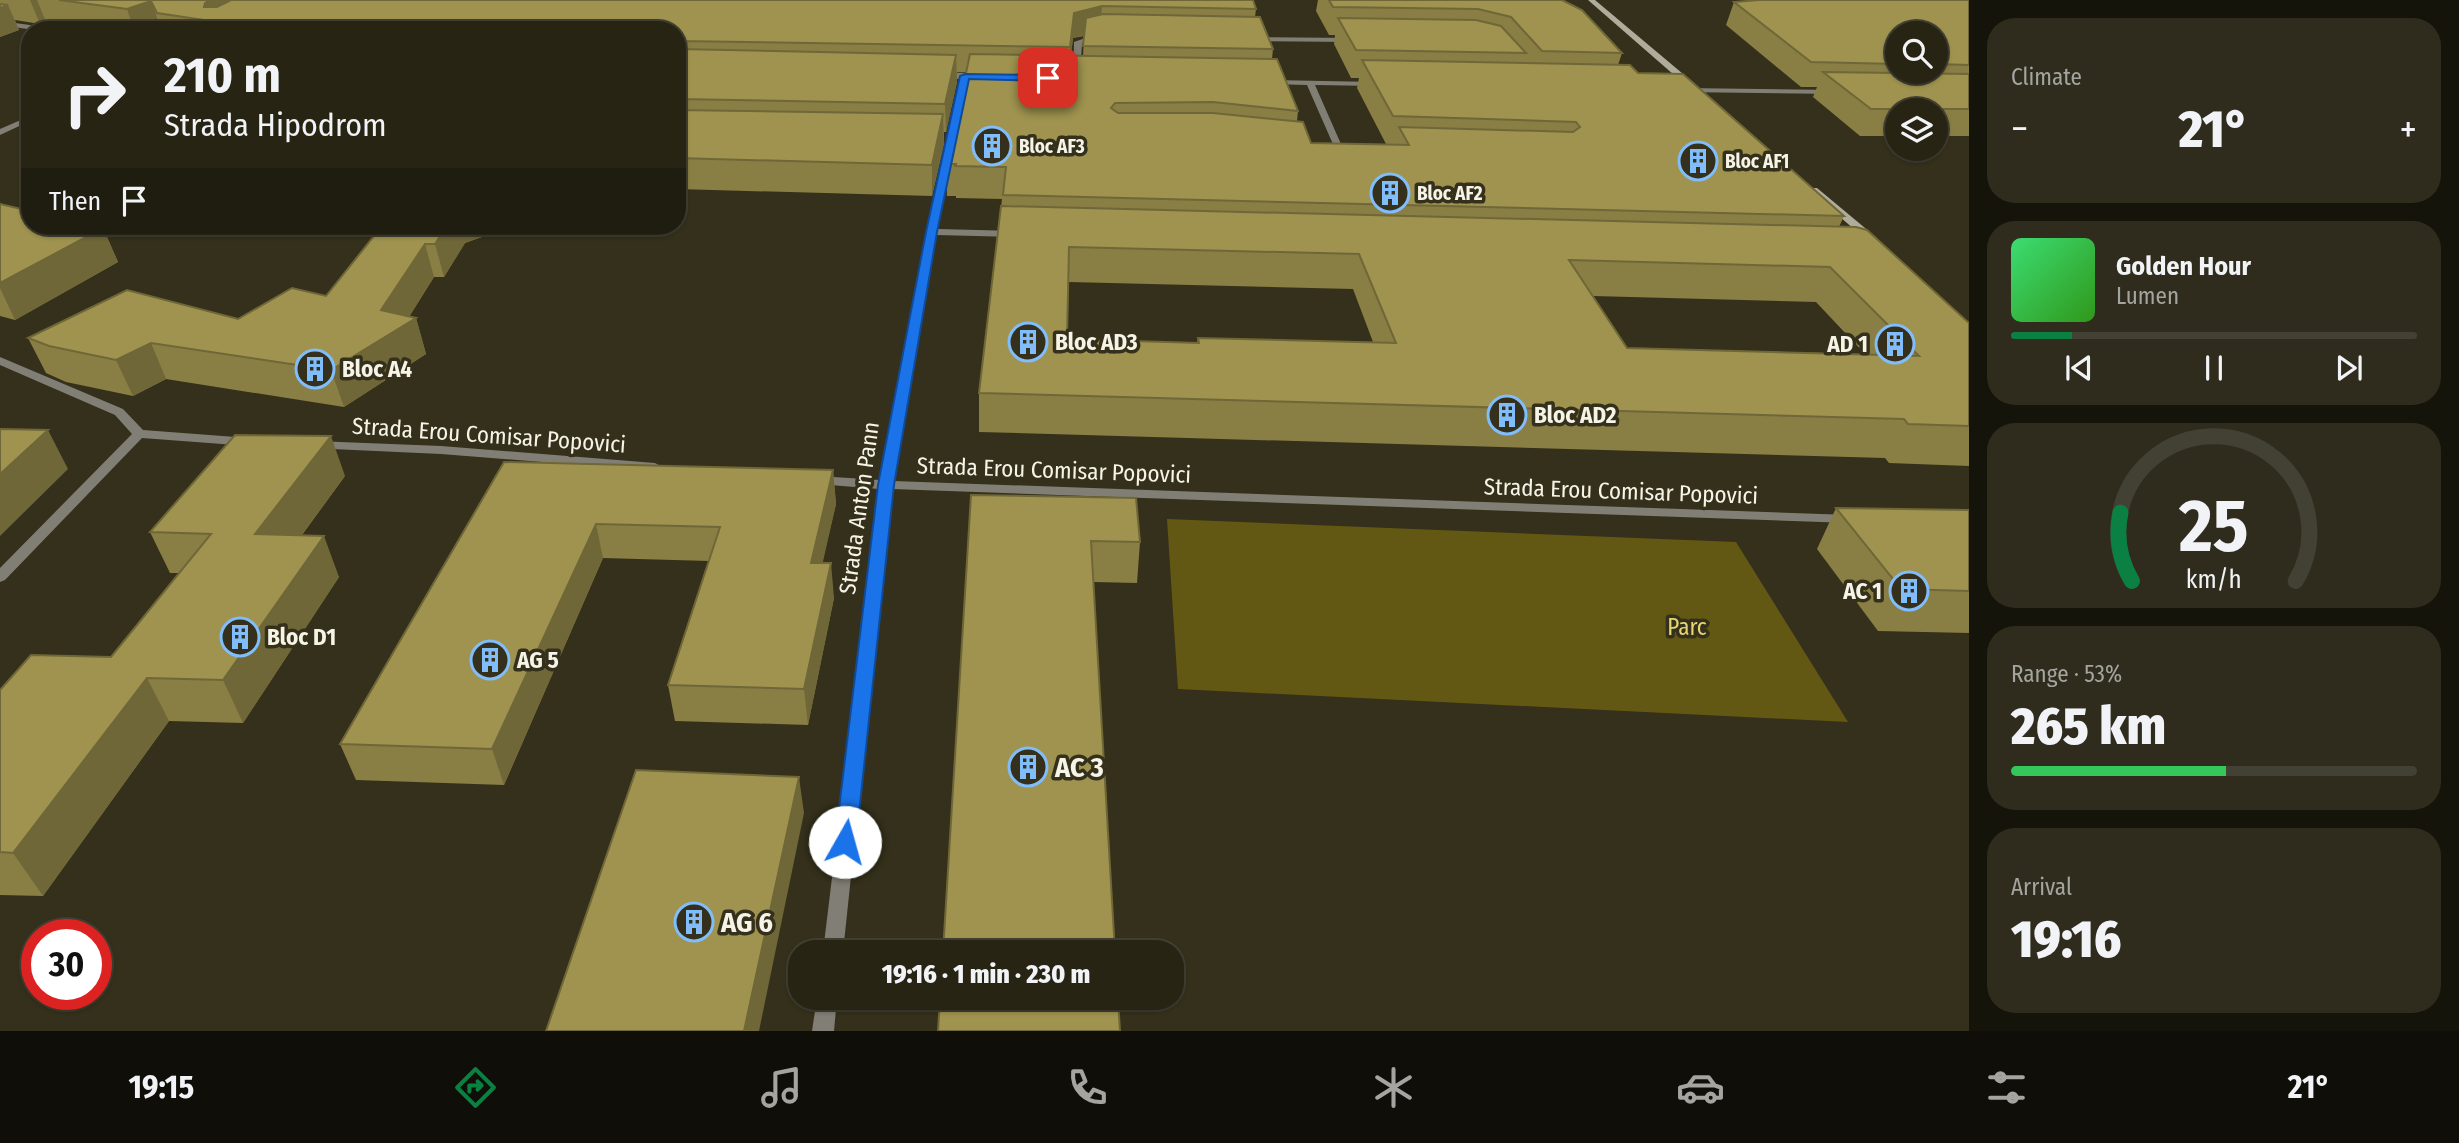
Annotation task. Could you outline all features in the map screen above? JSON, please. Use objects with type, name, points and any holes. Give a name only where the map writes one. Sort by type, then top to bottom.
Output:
[{"type":"street","points":[[1591,0],[1707,99]]},
{"type":"street","points":[[0,23],[21,26]]},
{"type":"street","points":[[1075,78],[1077,42],[1085,38],[1114,36]]},
{"type":"street","points":[[1238,38],[1362,40]]},
{"type":"street","points":[[924,76],[993,77]]},
{"type":"street","name":"Strada Anton Pann","points":[[833,940],[886,485],[932,232],[945,138],[965,76]]},
{"type":"street","points":[[1062,78],[1089,79]]},
{"type":"street","points":[[1254,82],[1393,84]]},
{"type":"street","points":[[1310,83],[1340,151]]},
{"type":"street","points":[[1669,89],[1849,93]]},
{"type":"street","points":[[0,132],[21,122]]},
{"type":"street","points":[[1326,150],[1353,152]]},
{"type":"street","points":[[1810,187],[1882,248]]},
{"type":"street","points":[[932,232],[1029,234]]},
{"type":"street","points":[[0,361],[118,412],[139,434],[260,442]]},
{"type":"street","points":[[0,577],[139,434]]},
{"type":"street","name":"Strada Erou Comisar Popovici","points":[[302,444],[441,450],[664,468]]},
{"type":"street","name":"Strada Erou Comisar Popovici","points":[[803,479],[886,485],[1871,519]]},
{"type":"street","points":[[824,1031],[826,1010]]},
{"type":"green space","name":"Parc","points":[[1167,519],[1736,542],[1848,722],[1178,689]]},
{"type":"building","points":[[59,0],[211,0],[205,3],[204,7],[217,7],[231,0],[1253,0],[1256,9],[1102,6],[1074,13],[1070,47],[686,41],[686,21],[211,21],[157,13],[151,1],[127,9]]},
{"type":"building","points":[[1329,0],[1562,0],[1582,10],[1622,53],[1542,51],[1511,17],[1478,9],[1333,7]]},
{"type":"building","points":[[1969,0],[1969,65],[1948,64],[1948,21],[1885,21],[1885,64],[1811,62],[1734,2]]},
{"type":"building","points":[[1103,14],[1260,17],[1273,49],[1083,46],[1086,18]]},
{"type":"building","points":[[1338,18],[1476,20],[1501,26],[1526,53],[1356,50]]},
{"type":"building","points":[[686,49],[956,55],[945,104],[686,99]]},
{"type":"building","points":[[970,54],[1277,59],[1298,111],[1213,102],[1115,103],[1111,108],[1118,113],[1213,113],[1303,122],[1311,143],[1409,145],[1399,127],[1573,132],[1580,127],[1576,122],[1393,116],[1362,60],[1630,65],[1638,73],[1683,74],[1844,216],[1003,195],[1006,167],[947,164]]},
{"type":"building","points":[[1823,72],[1885,73],[1885,84],[1948,84],[1948,74],[1969,74],[1969,109],[1948,109],[1948,98],[1885,98],[1885,109],[1871,109]]},
{"type":"building","points":[[686,110],[943,114],[932,165],[686,158]]},
{"type":"building","points":[[0,204],[21,209],[21,235],[90,235],[0,283]]},
{"type":"building","points":[[1001,206],[1856,227],[1867,230],[1969,323],[1969,426],[1908,424],[1904,419],[979,393]],"holes":[[[1069,247],[1359,254],[1396,343],[1198,338],[1199,343],[1067,339]],[[1569,260],[1830,267],[1919,356],[1627,348]]]},
{"type":"building","points":[[375,235],[441,235],[435,244],[425,244],[381,310],[416,318],[331,370],[151,343],[116,360],[49,346],[28,338],[127,290],[238,319],[292,288],[326,296]]},
{"type":"building","points":[[0,429],[48,430],[0,474]]},
{"type":"building","points":[[235,435],[331,436],[255,534],[324,536],[223,680],[147,678],[13,853],[0,852],[0,690],[31,655],[111,657],[211,534],[150,532]]},
{"type":"building","name":"AG 5","points":[[504,462],[833,470],[811,563],[831,563],[804,689],[668,685],[720,527],[596,524],[492,749],[340,744]]},
{"type":"building","name":"AC 3","points":[[971,495],[1136,498],[1140,542],[1091,541],[1114,940],[944,940]]},
{"type":"building","points":[[1836,508],[1969,510],[1969,591],[1901,589]]},
{"type":"building","name":"AG 6","points":[[636,770],[799,777],[744,1031],[546,1031]]},
{"type":"building","points":[[939,1010],[1119,1010],[1120,1031],[938,1031]]},
{"type":"place","name":"Bloc AF3","points":[[992,146]]},
{"type":"place","name":"Bloc AF1","points":[[1698,161]]},
{"type":"place","name":"Bloc AF2","points":[[1390,193]]},
{"type":"place","name":"Bloc AD3","points":[[1028,342]]},
{"type":"place","name":"AD 1","points":[[1895,344]]},
{"type":"place","name":"Bloc A4","points":[[315,369]]},
{"type":"place","name":"Bloc AD2","points":[[1507,415]]},
{"type":"place","name":"AC 1","points":[[1909,591]]},
{"type":"place","name":"Bloc D1","points":[[240,637]]},
{"type":"place","name":"AG 5","points":[[490,660]]},
{"type":"place","name":"AC 3","points":[[1028,767]]},
{"type":"place","name":"AG 6","points":[[694,922]]},
{"type":"route","points":[[845,842],[886,485],[932,232],[965,76],[1048,78]]}]
